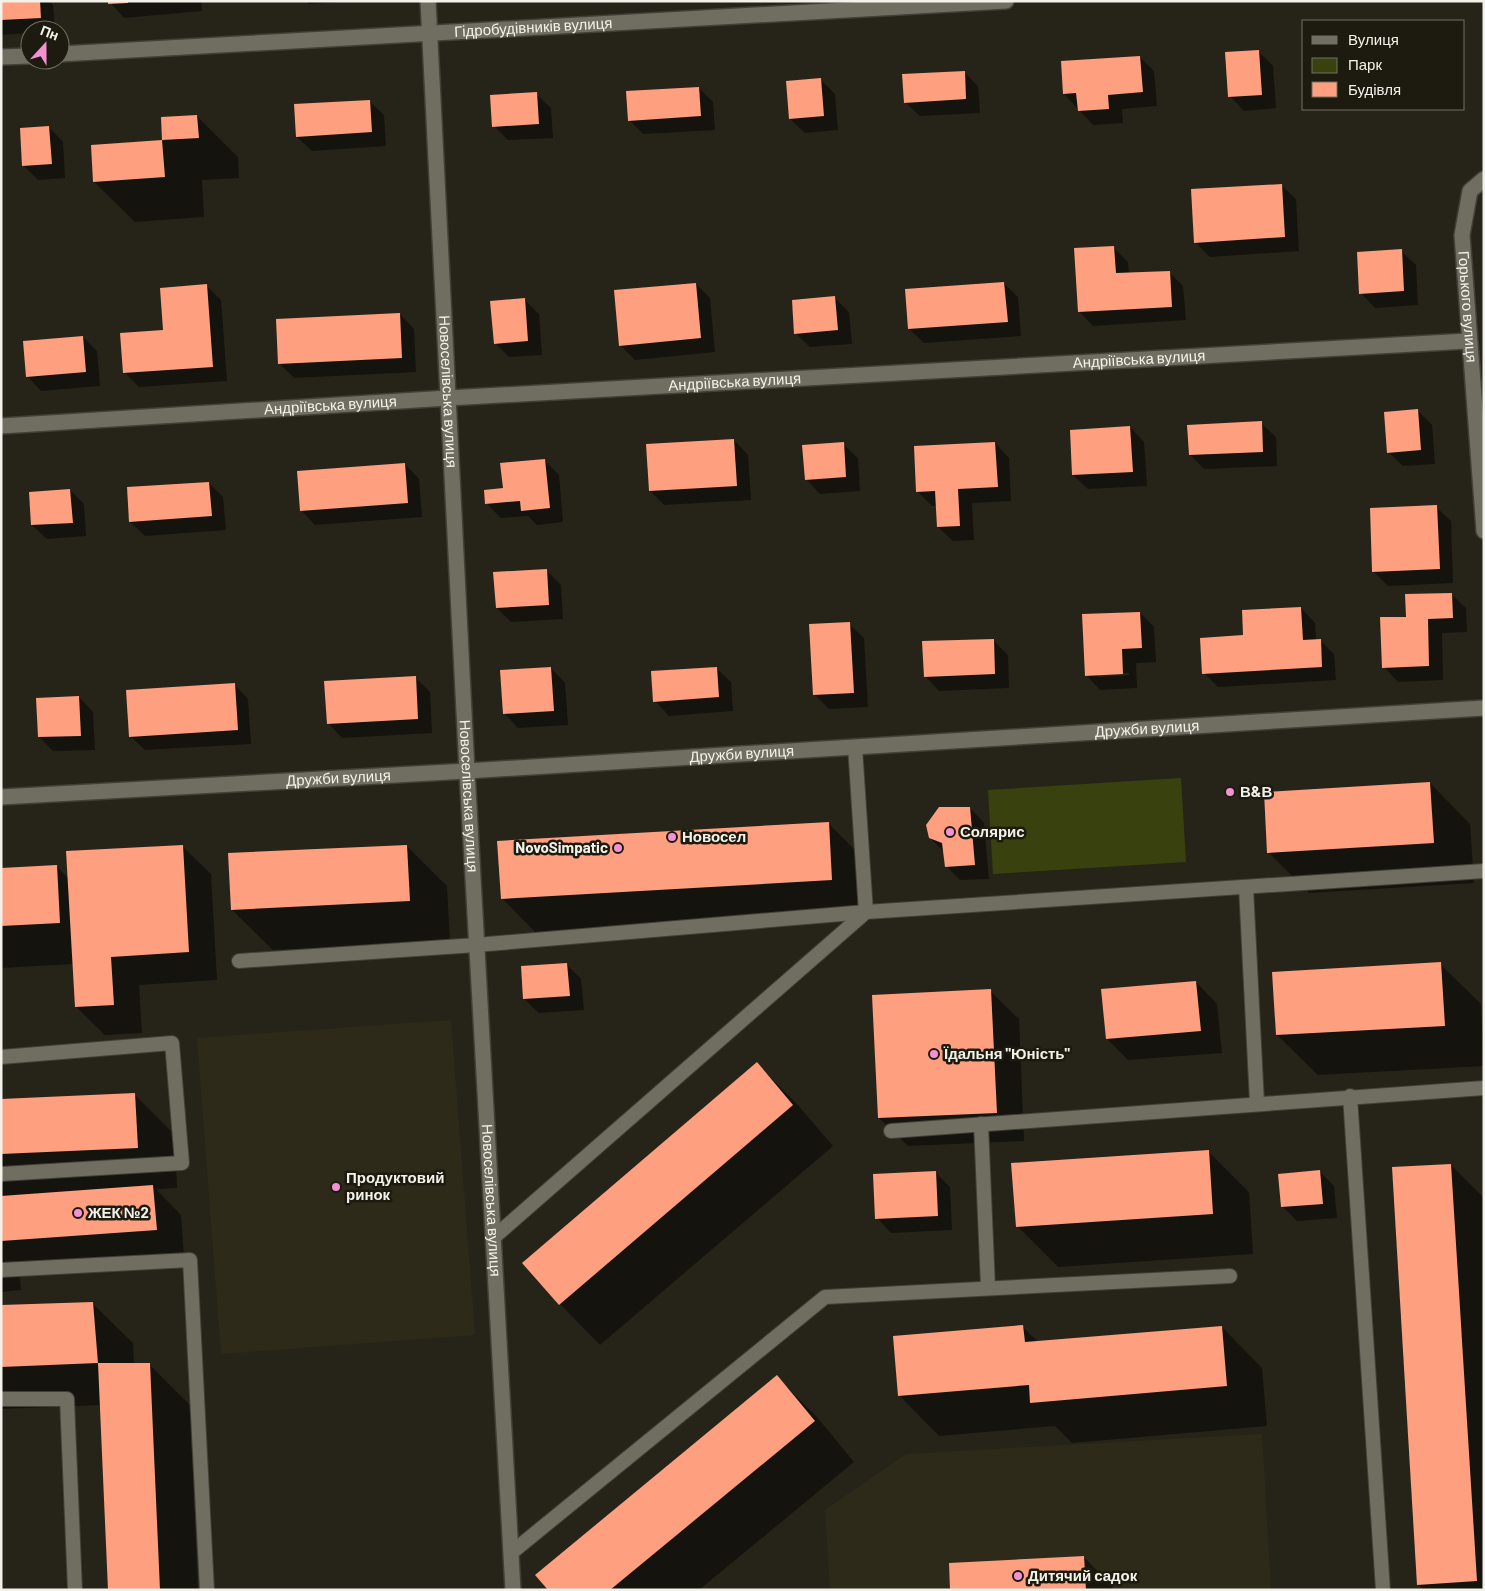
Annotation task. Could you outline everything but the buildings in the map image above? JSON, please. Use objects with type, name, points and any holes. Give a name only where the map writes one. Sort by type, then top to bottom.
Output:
[{"type":"street","name":"Новоселівська вулиця","points":[[428,1],[476,945],[513,1590]]},
{"type":"street","name":"Гідробудівників вулиця","points":[[70,53],[1006,1]]},
{"type":"street","points":[[1,57],[20,56]]},
{"type":"street","name":"Горького вулиця","points":[[1484,179],[1470,191],[1462,235],[1468,342],[1484,531]]},
{"type":"street","name":"Андріївська вулиця","points":[[1,426],[448,398],[1468,342]]},
{"type":"street","name":"Дружби вулиця","points":[[1,797],[467,771],[1484,708]]},
{"type":"lane","points":[[856,747],[866,912]]},
{"type":"lane","points":[[239,961],[476,945],[866,912],[1484,871]]},
{"type":"lane","points":[[1246,887],[1257,1103]]},
{"type":"lane","points":[[493,1238],[866,912]]},
{"type":"lane","points":[[1,1057],[172,1043],[182,1163],[1,1174]]},
{"type":"lane","points":[[891,1131],[1350,1096],[1484,1088]]},
{"type":"lane","points":[[1350,1096],[1383,1590]]},
{"type":"lane","points":[[981,1124],[988,1287]]},
{"type":"lane","points":[[1,1270],[190,1260],[207,1590]]},
{"type":"lane","points":[[511,1554],[826,1297],[988,1287],[1230,1276]]},
{"type":"lane","points":[[1,1399],[67,1399],[75,1590]]},
{"type":"shaded area","name":"Продуктовий ринок","points":[[451,1020],[475,1335],[221,1354],[197,1038]]},
{"type":"shaded area","points":[[1262,1434],[1271,1590],[830,1590],[825,1510],[906,1454]]},
{"type":"green space","points":[[1181,778],[1186,862],[993,874],[988,790]]},
{"type":"place","name":"В&В","points":[[1230,792]]},
{"type":"place","name":"Солярис","points":[[950,832]]},
{"type":"place","name":"Новосел","points":[[672,837]]},
{"type":"place","name":"NovoSimpatic","points":[[618,848]]},
{"type":"place","name":"Їдальня \"Юність\"","points":[[934,1054]]},
{"type":"place","name":"Продуктовий ринок","points":[[336,1187]]},
{"type":"place","name":"ЖЕК №2","points":[[78,1213]]},
{"type":"place","name":"Дитячий садок","points":[[1018,1576]]}]
